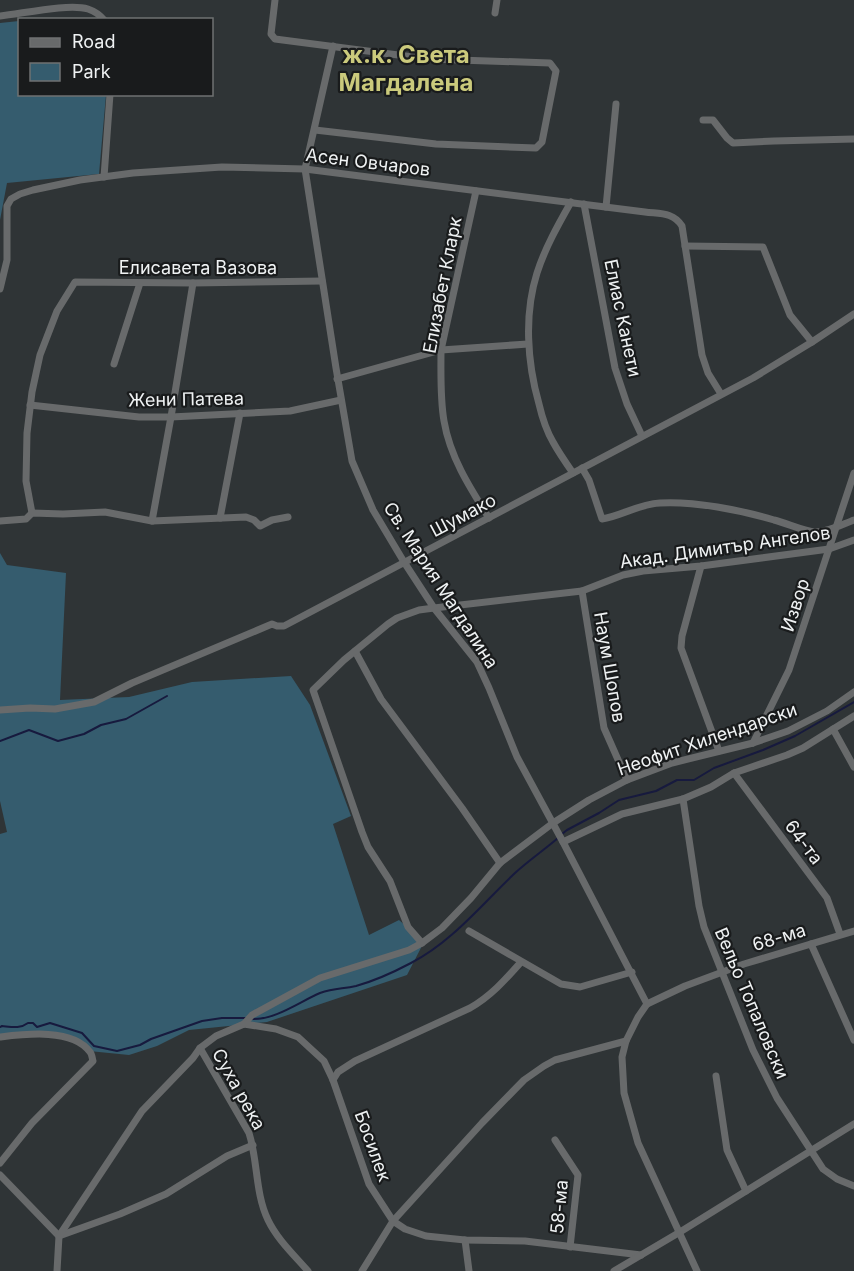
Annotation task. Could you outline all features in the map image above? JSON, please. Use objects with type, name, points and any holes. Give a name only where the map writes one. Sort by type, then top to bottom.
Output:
[{"type":"street","points":[[275,0],[270,34],[275,39],[429,59],[550,63],[556,71],[542,142],[536,148],[436,144],[315,130]]},
{"type":"street","points":[[495,13],[496,0]]},
{"type":"street","points":[[0,16],[72,7],[87,9],[102,18]]},
{"type":"street","name":"Св. Мария Магдалина","points":[[333,46],[305,169],[352,461],[373,510],[404,562],[434,608],[477,662],[517,757],[647,1004]]},
{"type":"street","points":[[104,177],[110,96]]},
{"type":"street","points":[[606,207],[616,104]]},
{"type":"street","points":[[703,120],[713,120],[726,138],[733,143],[854,139]]},
{"type":"street","name":"Асен Овчаров","points":[[0,289],[7,260],[7,206],[11,199],[33,190],[104,177],[222,167],[305,169],[669,215],[677,218],[682,226],[685,246]]},
{"type":"street","name":"Елизабет Кларк","points":[[476,190],[441,350],[444,421],[464,478],[489,519]]},
{"type":"street","points":[[571,202],[553,235],[537,273],[531,302],[528,344],[532,381],[544,423],[552,442],[573,473]]},
{"type":"street","name":"Елиас Канети","points":[[584,204],[615,368],[627,404],[642,436]]},
{"type":"street","points":[[721,394],[708,373],[702,355],[685,246],[763,248],[790,315],[813,342]]},
{"type":"street","name":"Елисавета Вазова","points":[[30,405],[40,355],[57,311],[75,282],[322,281]]},
{"type":"street","points":[[114,364],[140,283]]},
{"type":"street","points":[[152,521],[193,283]]},
{"type":"street","name":"Шумако","points":[[0,710],[64,708],[100,700],[142,679],[272,624],[277,627],[284,626],[753,378],[854,314]]},
{"type":"street","points":[[338,379],[441,350],[528,344]]},
{"type":"street","name":"Жени Патева","points":[[30,405],[139,417],[171,417],[290,411],[341,400]]},
{"type":"street","points":[[30,405],[26,481],[32,513]]},
{"type":"street","points":[[220,518],[240,413]]},
{"type":"street","points":[[582,468],[589,480],[602,519],[633,509],[668,503],[735,510],[815,532],[854,520]]},
{"type":"street","name":"Извор","points":[[753,743],[789,670],[854,473]]},
{"type":"street","points":[[0,521],[26,519],[32,513],[105,512],[152,521],[246,517],[254,520],[260,526],[272,520],[288,517]]},
{"type":"street","name":"Акад. Димитър Ангелов","points":[[422,943],[408,927],[390,881],[368,847],[314,690],[334,669],[388,624],[419,610],[582,591],[622,575],[643,571],[701,566],[829,549],[854,540]]},
{"type":"street","points":[[701,566],[682,636],[681,648],[719,751]]},
{"type":"street","name":"Наум Шопов","points":[[582,591],[604,728],[627,780]]},
{"type":"street","points":[[355,651],[381,699],[500,863]]},
{"type":"street","name":"Неофит Хилендарски","points":[[244,1024],[252,1015],[320,978],[409,950],[422,943],[442,928],[500,863],[553,823],[589,800],[627,780],[672,763],[753,743],[788,730],[827,711],[854,692]]},
{"type":"street","name":"Неофит Хилендарски","points":[[563,842],[622,814],[683,799],[711,787],[734,773],[804,748],[854,716]]},
{"type":"street","points":[[832,729],[854,767]]},
{"type":"street","name":"64-та","points":[[734,773],[827,898],[840,934]]},
{"type":"street","name":"Вельо Топаловски","points":[[683,799],[704,927],[753,1050],[777,1098],[823,1169],[837,1179],[854,1186]]},
{"type":"street","points":[[469,931],[561,984],[580,987],[632,972]]},
{"type":"street","name":"68-ма","points":[[647,1004],[685,986],[744,964],[854,931]]},
{"type":"street","points":[[811,944],[854,1040]]},
{"type":"street","points":[[333,1080],[338,1072],[355,1061],[483,1001],[521,962]]},
{"type":"street","points":[[647,1004],[626,1041],[622,1057],[624,1094],[638,1143],[680,1232],[695,1270]]},
{"type":"street","points":[[57,1271],[59,1236],[142,1111],[200,1048],[216,1036],[244,1024]]},
{"type":"street","name":"Босилек","points":[[244,1024],[276,1029],[298,1037],[324,1061],[333,1080],[369,1184],[393,1221]]},
{"type":"street","points":[[0,1037],[48,1034],[74,1039],[89,1051],[93,1060],[32,1123],[0,1163]]},
{"type":"street","points":[[362,1271],[393,1221],[524,1080],[555,1060],[626,1041]]},
{"type":"street","name":"Суха река","points":[[200,1048],[249,1133],[253,1145],[260,1197],[268,1220],[280,1240],[308,1271]]},
{"type":"street","points":[[716,1076],[727,1150],[746,1191]]},
{"type":"street","points":[[614,1271],[854,1124]]},
{"type":"street","name":"58-ма","points":[[555,1140],[578,1174],[570,1247]]},
{"type":"street","points":[[59,1236],[120,1214],[166,1194],[227,1156],[253,1145]]},
{"type":"street","points":[[0,1175],[59,1236]]},
{"type":"street","points":[[393,1221],[405,1229],[426,1236],[465,1240],[525,1241],[641,1256]]},
{"type":"street","points":[[465,1240],[469,1271]]},
{"type":"green space","points":[[18,21],[18,96],[106,96],[99,174],[7,183],[0,220],[0,23]]},
{"type":"green space","points":[[0,553],[7,565],[66,573],[60,700],[129,697],[192,682],[291,676],[310,705],[351,816],[333,824],[369,935],[399,920],[424,942],[407,975],[267,1022],[189,1030],[157,1046],[129,1055],[89,1051],[73,1039],[48,1034],[0,1037],[0,834],[7,832],[0,801]]},
{"type":"waterway","points":[[0,741],[29,730],[58,741],[84,734],[101,725],[126,719],[167,696]]},
{"type":"waterway","points":[[562,834],[619,800],[656,791],[677,780],[694,780],[714,768],[795,736],[854,702]]},
{"type":"waterway","points":[[252,1019],[278,1014],[325,991],[370,982],[411,963],[440,944],[466,922],[515,873],[558,838]]},
{"type":"waterway","points":[[0,1027],[19,1027],[28,1023],[33,1023],[37,1027],[50,1023],[82,1033],[94,1046],[117,1051],[140,1045],[202,1021],[247,1018]]},
{"type":"district","name":"ж.к. Света Магдалена","points":[[406,68]]}]
